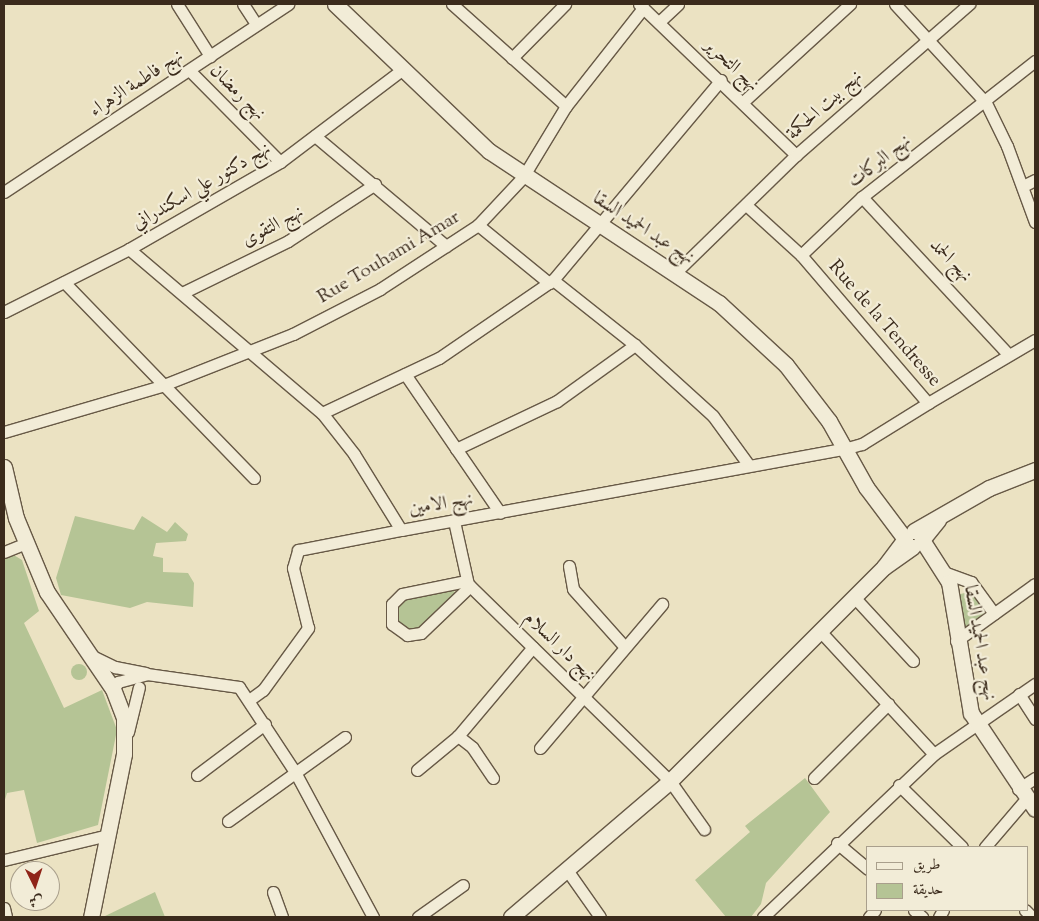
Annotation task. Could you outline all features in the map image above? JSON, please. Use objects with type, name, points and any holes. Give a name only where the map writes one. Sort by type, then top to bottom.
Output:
[{"type":"main road","name":"نهج عبد الحميد السقا","points":[[335,4],[403,69],[523,177],[603,225],[675,272],[719,304],[786,365],[844,449],[866,487],[893,521],[934,558],[946,573],[956,641],[976,723],[1026,799]]},
{"type":"main road","points":[[4,467],[26,543],[52,602],[115,691],[124,717],[126,741],[91,917]]},
{"type":"main road","points":[[511,917],[670,781],[819,630],[913,539],[938,520],[990,488],[1035,470]]},
{"type":"street","points":[[177,4],[210,56]]},
{"type":"street","points":[[243,4],[256,24]]},
{"type":"street","name":"نهج فاطمة الزهراء","points":[[4,192],[288,4]]},
{"type":"street","points":[[512,58],[565,4]]},
{"type":"street","points":[[659,22],[678,4]]},
{"type":"street","points":[[744,101],[850,4]]},
{"type":"street","points":[[895,4],[929,36],[986,103],[1023,186],[1035,222]]},
{"type":"street","name":"نهج بيت الحكمة","points":[[675,272],[796,155],[929,36],[969,4]]},
{"type":"street","points":[[460,6],[512,58],[566,106]]},
{"type":"street","name":"نهج التحرير","points":[[641,6],[744,101],[796,155]]},
{"type":"street","name":"Rue Touhami Amar","points":[[4,432],[161,386],[253,351],[380,289],[478,225],[523,177],[566,106],[641,6]]},
{"type":"street","name":"نهج البركات","points":[[801,255],[862,197],[986,103],[1035,61]]},
{"type":"street","name":"نهج دكتور علي اسكندراني","points":[[4,312],[129,249],[280,162],[403,69]]},
{"type":"street","name":"نهج رمضان","points":[[190,70],[280,162]]},
{"type":"street","points":[[322,413],[405,374],[475,337],[551,281],[603,225],[721,80]]},
{"type":"street","points":[[315,136],[375,184],[446,246]]},
{"type":"street","points":[[1023,186],[1035,180]]},
{"type":"street","name":"نهج التقوى","points":[[182,293],[288,242],[375,184]]},
{"type":"street","name":"نهج الحمد","points":[[862,197],[1008,354]]},
{"type":"street","name":"Rue de la Tendresse","points":[[746,205],[801,255],[928,404],[1008,354],[1035,340]]},
{"type":"street","points":[[478,225],[635,345],[713,416],[748,464]]},
{"type":"street","name":"نهج الامين","points":[[129,249],[253,351],[322,413],[354,454],[401,530],[500,513],[748,464],[844,449],[862,444],[928,404]]},
{"type":"street","points":[[64,282],[161,386],[254,478]]},
{"type":"street","points":[[456,449],[557,401],[635,345]]},
{"type":"street","points":[[405,374],[500,513]]},
{"type":"street","points":[[454,521],[468,584]]},
{"type":"street","points":[[249,700],[263,690],[308,628],[292,568],[298,550],[401,530]]},
{"type":"street","points":[[4,552],[26,543]]},
{"type":"street","points":[[569,566],[573,589],[624,646]]},
{"type":"street","points":[[946,573],[971,582],[994,614]]},
{"type":"street","points":[[468,584],[421,632],[407,635],[392,624],[392,604],[402,594],[468,584]]},
{"type":"street","name":"نهج دار السلام","points":[[468,584],[670,781],[704,829]]},
{"type":"street","points":[[956,641],[1035,584]]},
{"type":"street","points":[[854,597],[913,661]]},
{"type":"street","points":[[540,748],[624,646],[662,604]]},
{"type":"street","points":[[819,630],[934,754]]},
{"type":"street","points":[[417,770],[458,736],[533,647]]},
{"type":"street","points":[[90,655],[115,667],[150,674],[231,684],[249,700],[295,772],[373,917]]},
{"type":"street","points":[[150,674],[129,695],[115,691],[118,682],[150,674]]},
{"type":"street","points":[[763,917],[837,842],[934,754],[976,723],[1035,684]]},
{"type":"street","points":[[126,741],[139,687]]},
{"type":"street","points":[[1019,694],[1035,719]]},
{"type":"street","points":[[814,778],[888,704]]},
{"type":"street","points":[[197,775],[265,724]]},
{"type":"street","points":[[458,736],[472,747],[493,778]]},
{"type":"street","points":[[228,821],[345,737]]},
{"type":"street","points":[[986,846],[1026,799],[1035,778]]},
{"type":"street","points":[[899,785],[961,846]]},
{"type":"street","points":[[4,860],[108,835]]},
{"type":"street","points":[[837,842],[866,867]]},
{"type":"street","points":[[567,870],[600,917]]},
{"type":"street","points":[[418,917],[464,885]]},
{"type":"street","points":[[273,892],[282,917]]},
{"type":"street","points":[[4,908],[6,917]]},
{"type":"green space","points":[[75,516],[134,530],[142,516],[167,532],[175,522],[188,534],[186,541],[156,543],[153,556],[163,558],[163,572],[188,573],[194,583],[193,607],[147,602],[130,608],[61,595],[56,578]]},
{"type":"green space","points":[[12,554],[22,560],[39,611],[24,623],[64,708],[102,690],[117,730],[98,825],[37,843],[24,790],[7,793],[4,803],[4,557]]},
{"type":"green space","points":[[453,589],[455,593],[418,629],[408,631],[396,622],[395,607],[403,599]]},
{"type":"green space","points":[[972,591],[988,613],[963,630],[957,595]]},
{"type":"green space","points":[[79,664],[85,666],[87,672],[85,678],[79,680],[73,678],[71,672],[73,666]]},
{"type":"green space","points":[[805,778],[830,812],[766,883],[761,904],[751,917],[726,917],[695,880],[750,832],[745,826]]},
{"type":"green space","points":[[155,892],[165,917],[103,917]]}]
